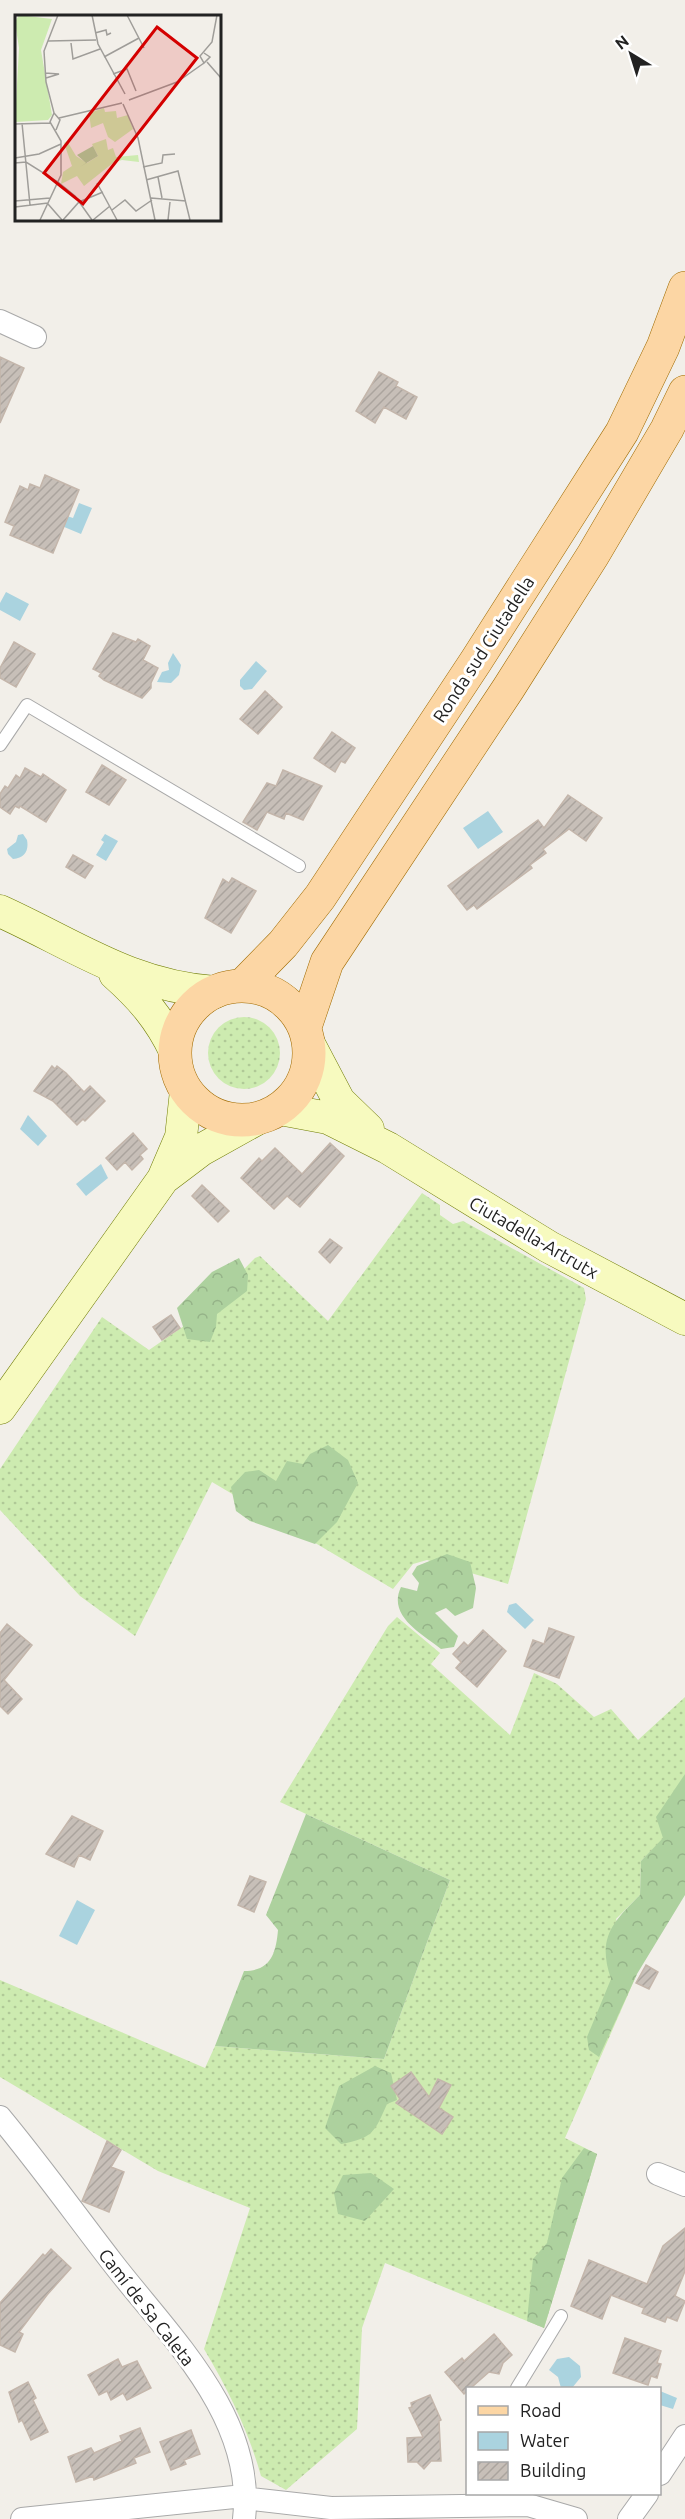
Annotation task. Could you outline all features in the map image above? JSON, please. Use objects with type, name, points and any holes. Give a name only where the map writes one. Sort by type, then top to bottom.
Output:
[{"type":"main road","name":"Ronda sud Ciutadella","points":[[228,989],[283,944],[320,897],[482,651],[622,432],[663,347],[685,288]]},
{"type":"main road","points":[[307,1036],[295,1010],[280,997],[262,988],[228,989],[204,998],[189,1011],[179,1030],[175,1051],[177,1072],[186,1091],[199,1106],[216,1116],[235,1121],[267,1115],[294,1097],[304,1081],[309,1063],[307,1036],[327,962],[508,690],[593,555],[667,429],[685,392]]},
{"type":"street","points":[[0,321],[36,337]]},
{"type":"street","points":[[0,911],[100,962],[161,985],[228,989]]},
{"type":"street","points":[[100,962],[147,1004],[175,1051]]},
{"type":"street","name":"Ciutadella-Artrutx","points":[[307,1036],[339,1101],[388,1148]]},
{"type":"street","points":[[0,1408],[163,1179],[181,1137],[186,1091]]},
{"type":"street","points":[[163,1179],[201,1150],[267,1115]]},
{"type":"street","name":"Ciutadella-Artrutx","points":[[267,1115],[328,1118],[388,1148],[549,1247],[685,1318]]},
{"type":"street","name":"Camí de Sa Caleta","points":[[0,2118],[166,2329],[212,2394],[240,2454],[245,2508]]},
{"type":"street","points":[[658,2174],[685,2184]]},
{"type":"street","points":[[661,2472],[685,2436]]},
{"type":"street","points":[[629,2519],[645,2495]]},
{"type":"street","points":[[22,2519],[217,2497],[245,2508],[331,2508],[470,2500],[528,2505],[576,2519]]},
{"type":"lane","points":[[0,745],[27,705],[299,866]]},
{"type":"lane","points":[[518,2387],[561,2316]]},
{"type":"green space","points":[[237,1017],[251,1017],[270,1027],[280,1046],[280,1060],[270,1079],[251,1089],[237,1089],[218,1079],[208,1060],[208,1046],[218,1027]]},
{"type":"green space","points":[[422,1193],[440,1205],[440,1215],[453,1224],[463,1221],[584,1288],[586,1299],[508,1584],[427,1560],[413,1564],[393,1589],[212,1482],[135,1636],[80,1596],[0,1510],[0,1469],[102,1317],[149,1350],[197,1317],[255,1258],[260,1256],[328,1321]]},
{"type":"green space","points":[[239,1258],[248,1275],[247,1291],[217,1314],[216,1327],[210,1342],[187,1339],[177,1308],[212,1272]]},
{"type":"green space","points":[[328,1445],[348,1460],[358,1483],[337,1522],[315,1544],[250,1521],[236,1511],[231,1487],[245,1472],[259,1470],[276,1481],[287,1461],[303,1464],[310,1454]]},
{"type":"green space","points":[[447,1554],[470,1562],[476,1588],[473,1608],[455,1616],[446,1608],[435,1613],[458,1636],[454,1647],[441,1649],[416,1630],[402,1615],[398,1597],[401,1587],[417,1591],[419,1583],[412,1574],[417,1566]]},
{"type":"green space","points":[[397,1617],[440,1653],[431,1664],[510,1735],[534,1673],[557,1684],[594,1717],[611,1709],[638,1740],[685,1697],[685,1774],[664,1838],[641,1861],[640,1895],[616,1919],[637,1974],[565,2138],[597,2154],[544,2328],[385,2263],[362,2328],[357,2429],[286,2490],[261,2476],[237,2411],[204,2349],[250,2208],[158,2171],[0,2077],[0,1980],[205,2068],[215,2046],[384,2059],[450,1880],[280,1802],[388,1626]]},
{"type":"green space","points":[[685,1774],[685,1895],[637,1974],[599,2057],[589,2050],[587,2037],[611,1979],[606,1953],[610,1932],[622,1914],[640,1895],[641,1861],[663,1838],[656,1817]]},
{"type":"green space","points":[[306,1814],[450,1880],[384,2059],[215,2046],[244,1971],[260,1968],[266,1964],[276,1946],[278,1930],[266,1915]]},
{"type":"green space","points":[[375,2066],[391,2073],[397,2100],[387,2104],[371,2133],[360,2139],[341,2144],[325,2128],[339,2086]]},
{"type":"green space","points":[[584,2148],[597,2154],[544,2328],[527,2321],[533,2259],[547,2243],[562,2178]]},
{"type":"green space","points":[[371,2173],[394,2189],[365,2221],[338,2214],[334,2193],[343,2175]]},
{"type":"water","points":[[79,503],[92,508],[81,534],[57,524],[61,514],[73,518]]},
{"type":"water","points":[[6,592],[29,604],[20,621],[0,610],[0,603]]},
{"type":"water","points":[[173,653],[181,665],[179,675],[171,683],[157,682],[162,672],[169,670],[168,663]]},
{"type":"water","points":[[256,661],[267,671],[252,689],[244,690],[240,686],[240,680]]},
{"type":"water","points":[[488,811],[503,832],[478,849],[463,828]]},
{"type":"water","points":[[23,834],[27,840],[27,850],[21,857],[13,859],[7,849],[16,842],[18,835]]},
{"type":"water","points":[[105,834],[118,841],[106,861],[96,855],[104,842],[101,840]]},
{"type":"water","points":[[28,1115],[47,1136],[38,1146],[20,1129]]},
{"type":"water","points":[[101,1164],[108,1178],[86,1196],[76,1184]]},
{"type":"water","points":[[516,1603],[534,1620],[525,1629],[507,1612],[509,1605]]},
{"type":"water","points":[[77,1900],[95,1910],[77,1945],[59,1936]]},
{"type":"water","points":[[569,2357],[580,2366],[581,2377],[573,2387],[561,2387],[558,2377],[549,2370],[557,2359]]},
{"type":"water","points":[[661,2391],[677,2398],[673,2409],[661,2405]]},
{"type":"building","points":[[0,357],[24,368],[0,423]]},
{"type":"building","points":[[379,372],[398,382],[396,386],[417,397],[406,419],[384,407],[375,423],[356,411]]},
{"type":"building","points":[[45,475],[79,490],[53,553],[10,535],[14,526],[5,522],[20,486],[28,490],[30,484],[40,488]]},
{"type":"building","points":[[113,633],[136,642],[138,639],[150,646],[143,660],[158,668],[151,688],[142,698],[104,680],[99,676],[101,673],[93,669]]},
{"type":"building","points":[[14,642],[35,654],[16,687],[0,678],[0,668]]},
{"type":"building","points":[[265,691],[282,707],[258,734],[240,719]]},
{"type":"building","points":[[332,732],[355,748],[345,763],[341,761],[335,772],[314,758]]},
{"type":"building","points":[[102,765],[126,780],[109,805],[86,792]]},
{"type":"building","points":[[25,768],[41,777],[43,774],[66,790],[46,822],[20,806],[19,808],[15,806],[10,814],[0,807],[0,794],[5,786],[8,788],[16,775],[20,778]]},
{"type":"building","points":[[283,770],[322,786],[303,820],[286,813],[284,819],[267,812],[257,830],[243,822],[267,783],[276,786]]},
{"type":"building","points":[[568,795],[602,818],[586,841],[569,829],[543,849],[546,853],[530,865],[532,868],[477,909],[474,905],[467,910],[448,886],[538,820],[544,828]]},
{"type":"building","points":[[73,855],[93,866],[85,878],[66,867]]},
{"type":"building","points":[[232,878],[256,891],[231,933],[205,918],[223,879],[229,883]]},
{"type":"building","points":[[52,1066],[55,1069],[57,1066],[66,1073],[84,1092],[90,1086],[105,1101],[85,1121],[83,1119],[77,1125],[53,1101],[34,1091]]},
{"type":"building","points":[[133,1133],[147,1149],[140,1155],[143,1159],[132,1170],[125,1162],[117,1170],[106,1158]]},
{"type":"building","points":[[330,1143],[344,1156],[300,1207],[287,1196],[274,1209],[241,1178],[259,1158],[262,1161],[275,1148],[302,1174]]},
{"type":"building","points":[[202,1185],[229,1211],[218,1222],[192,1196]]},
{"type":"building","points":[[330,1239],[342,1248],[330,1263],[319,1252]]},
{"type":"building","points":[[171,1315],[180,1328],[162,1340],[153,1327]]},
{"type":"building","points":[[7,1624],[32,1645],[4,1680],[22,1699],[8,1714],[0,1706],[0,1633]]},
{"type":"building","points":[[549,1628],[574,1637],[559,1678],[524,1666],[533,1640],[544,1644]]},
{"type":"building","points":[[483,1630],[506,1651],[477,1687],[456,1668],[461,1662],[453,1654],[464,1642],[468,1646]]},
{"type":"building","points":[[72,1816],[103,1831],[90,1860],[79,1855],[74,1867],[46,1854]]},
{"type":"building","points":[[250,1876],[266,1882],[254,1912],[238,1905]]},
{"type":"building","points":[[646,1965],[658,1972],[649,1989],[636,1983]]},
{"type":"building","points":[[411,2072],[429,2097],[438,2079],[451,2085],[439,2108],[453,2117],[442,2134],[396,2103],[400,2099],[391,2086]]},
{"type":"building","points":[[107,2141],[121,2150],[111,2167],[124,2172],[109,2212],[82,2201]]},
{"type":"building","points":[[685,2228],[685,2271],[675,2296],[685,2301],[677,2321],[667,2317],[665,2322],[642,2313],[644,2308],[611,2295],[602,2319],[571,2306],[589,2260],[647,2284],[663,2246]]},
{"type":"building","points":[[51,2249],[71,2268],[19,2332],[23,2334],[15,2352],[0,2345],[0,2303],[43,2254],[45,2256]]},
{"type":"building","points":[[494,2334],[512,2355],[503,2363],[499,2374],[489,2372],[472,2387],[466,2387],[464,2394],[445,2372],[462,2358],[464,2361]]},
{"type":"building","points":[[625,2338],[661,2351],[657,2363],[661,2364],[657,2378],[651,2376],[648,2385],[613,2373]]},
{"type":"building","points":[[118,2359],[122,2367],[137,2361],[151,2388],[127,2400],[123,2393],[111,2400],[107,2391],[99,2395],[88,2375]]},
{"type":"building","points":[[28,2382],[36,2398],[33,2400],[48,2432],[31,2440],[22,2420],[19,2422],[9,2392]]},
{"type":"building","points":[[430,2395],[441,2420],[439,2421],[441,2461],[431,2461],[424,2469],[417,2462],[408,2462],[407,2438],[423,2437],[409,2408],[412,2407],[411,2403]]},
{"type":"building","points":[[140,2428],[150,2452],[134,2458],[136,2463],[94,2480],[93,2476],[76,2482],[68,2457],[91,2448],[94,2453],[122,2441],[120,2436]]},
{"type":"building","points":[[191,2430],[200,2454],[184,2460],[186,2464],[171,2470],[160,2442]]}]
